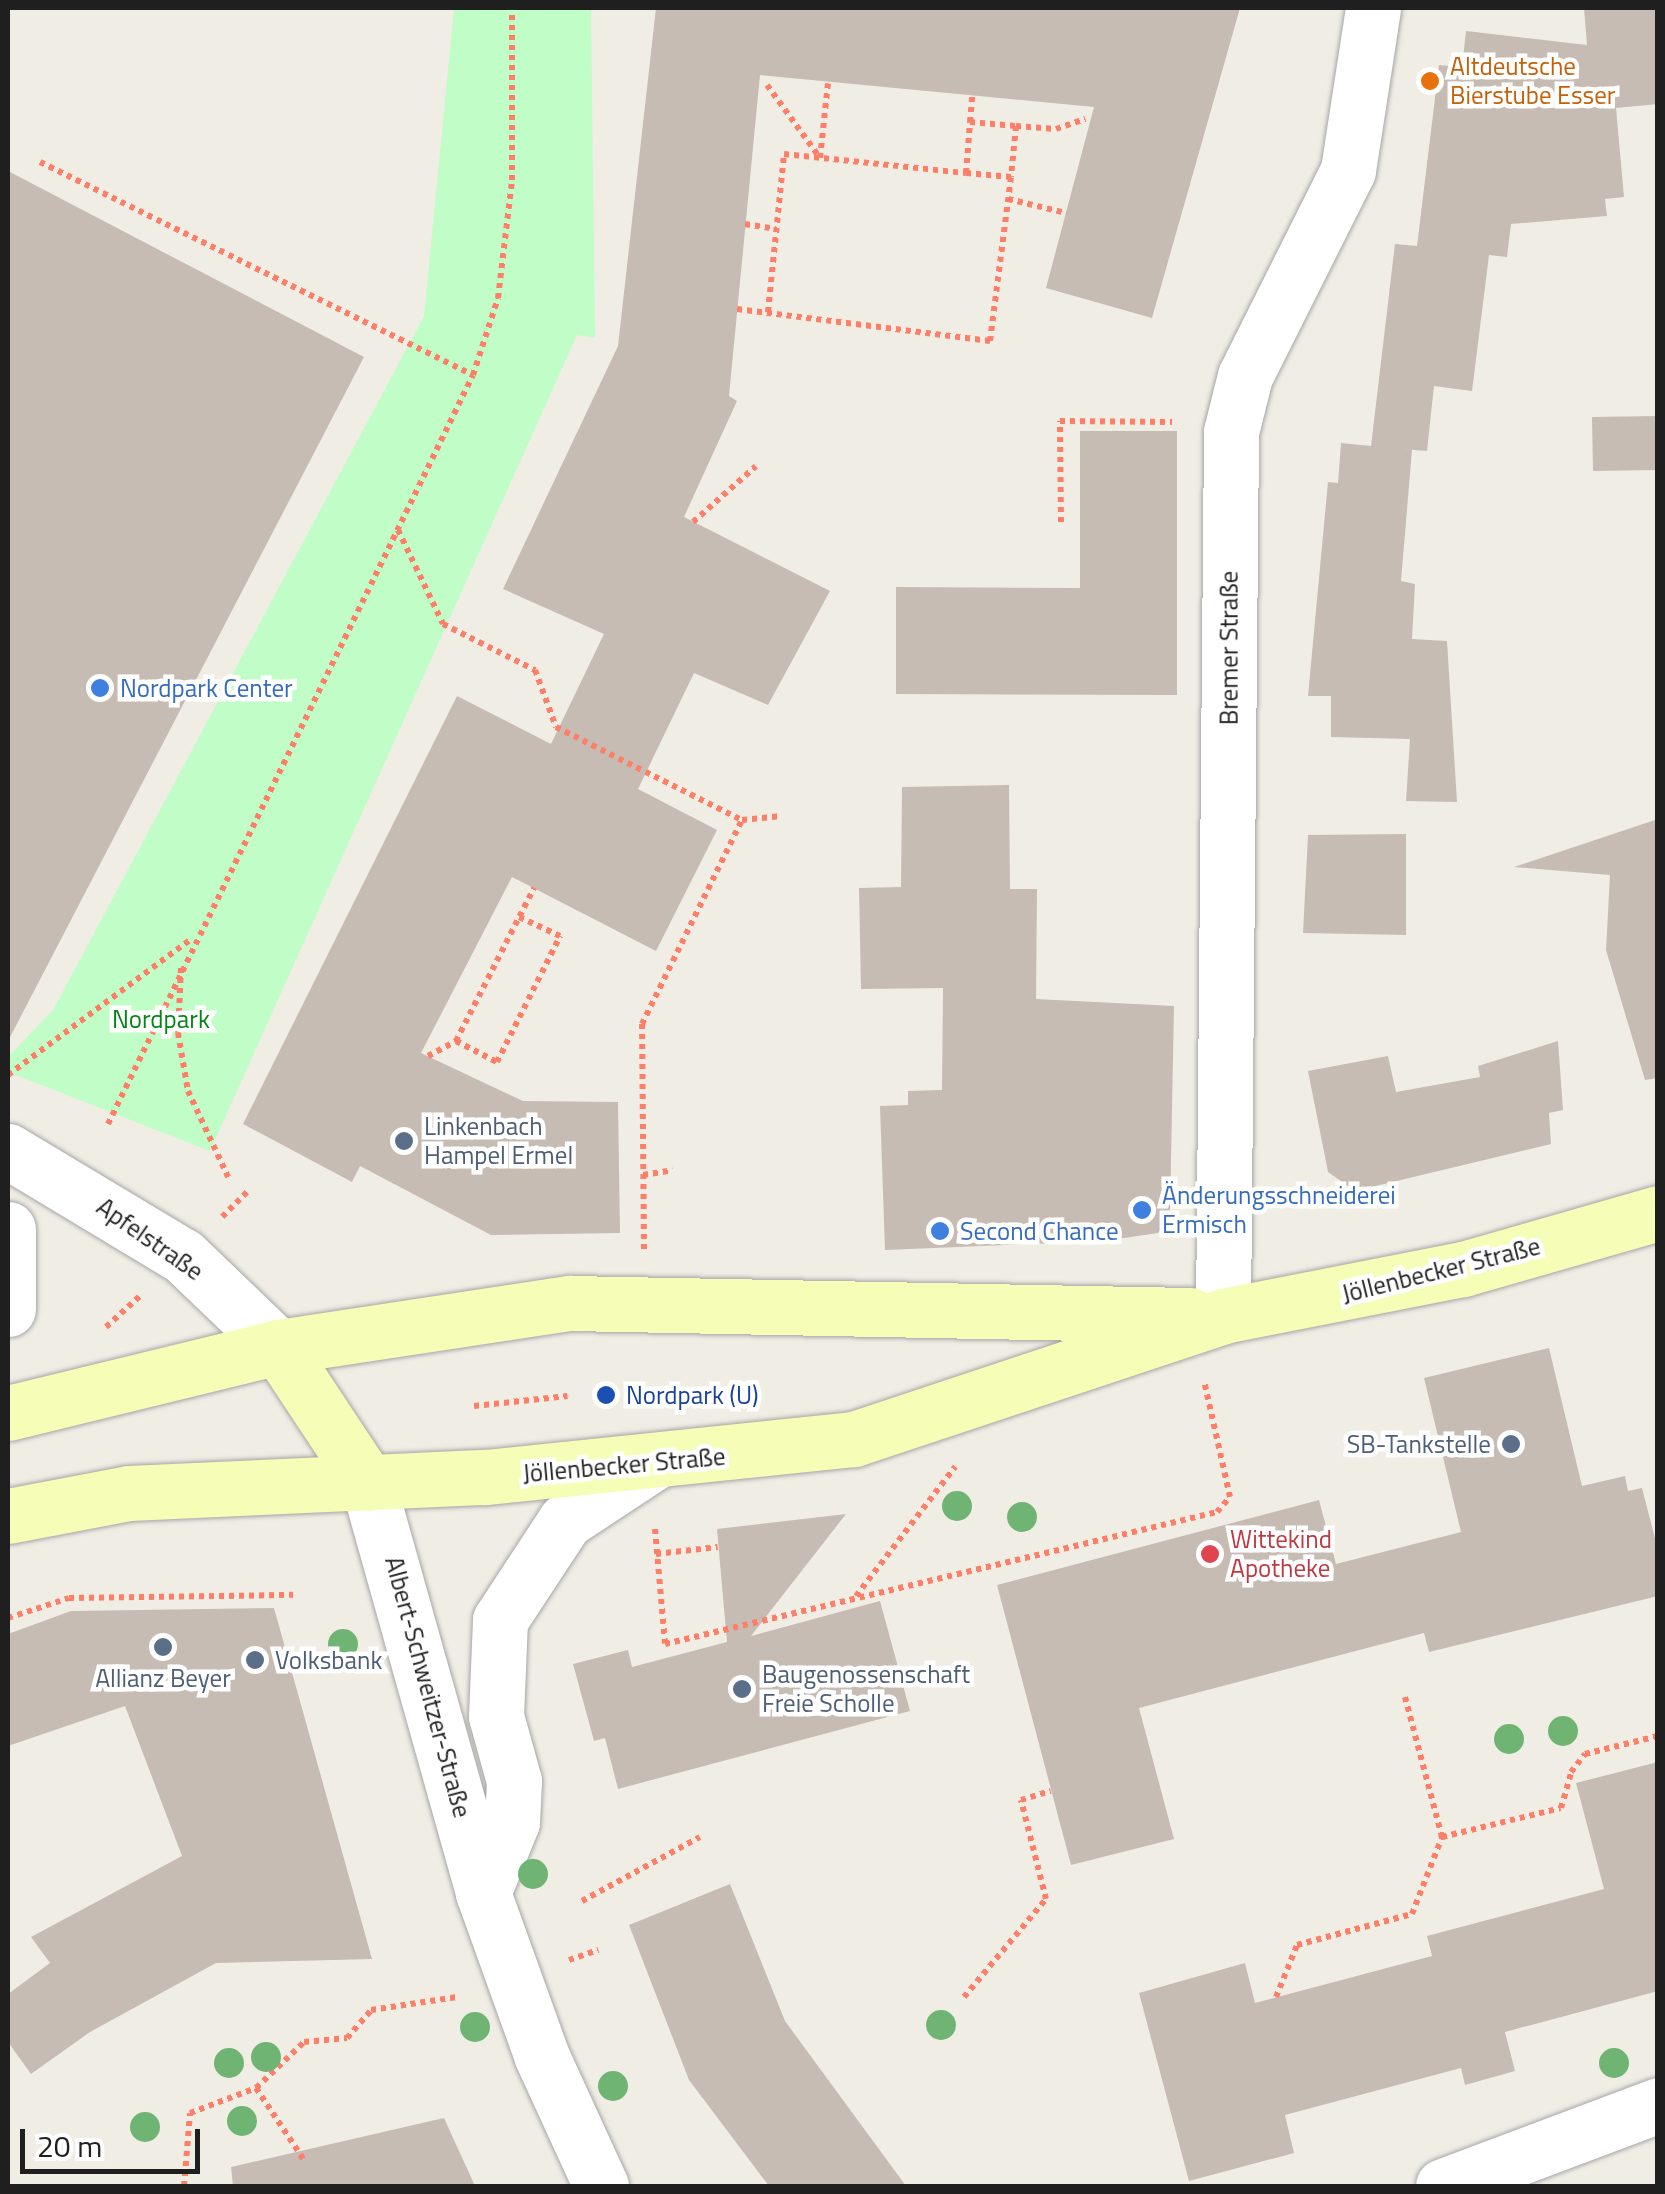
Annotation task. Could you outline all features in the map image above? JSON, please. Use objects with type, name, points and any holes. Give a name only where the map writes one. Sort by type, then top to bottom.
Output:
[{"type":"main road","name":"Jöllenbecker Straße","points":[[8,1516],[129,1493],[368,1482],[653,1462],[854,1438],[1222,1316],[1463,1269],[1658,1213]]},
{"type":"main road","name":"Jöllenbecker Straße","points":[[8,1412],[278,1347],[422,1321],[645,1300],[1222,1316]]},
{"type":"main road","points":[[278,1347],[368,1482]]},
{"type":"street","name":"Bremer Straße","points":[[1222,1316],[1232,422],[1245,376],[1348,170],[1373,8]]},
{"type":"street","name":"Apfelstraße","points":[[8,1151],[183,1256],[278,1347]]},
{"type":"street","points":[[8,1229],[8,1308]]},
{"type":"street","name":"Albert-Schweitzer-Straße","points":[[483,1894],[512,1822],[514,1781],[496,1716],[500,1620],[565,1520],[653,1462]]},
{"type":"street","name":"Albert-Schweitzer-Straße","points":[[368,1482],[483,1894],[602,2186]]},
{"type":"street","points":[[1443,2186],[1544,2168],[1658,2106]]},
{"type":"path","points":[[108,1124],[184,957],[473,375],[498,298],[512,180],[512,8]]},
{"type":"path","points":[[820,158],[828,83]]},
{"type":"path","points":[[768,84],[820,158]]},
{"type":"path","points":[[966,173],[972,97]]},
{"type":"path","points":[[970,122],[1056,129],[1085,119]]},
{"type":"path","points":[[737,308],[990,341],[1016,126]]},
{"type":"path","points":[[768,312],[784,154],[1011,177]]},
{"type":"path","points":[[40,162],[473,375]]},
{"type":"path","points":[[1008,199],[1066,213]]},
{"type":"path","points":[[746,224],[776,229]]},
{"type":"path","points":[[1061,522],[1060,421],[1232,422]]},
{"type":"path","points":[[693,522],[756,466]]},
{"type":"path","points":[[398,529],[443,624],[534,670],[556,727],[742,820],[782,816]]},
{"type":"path","points":[[645,1300],[642,1024],[742,820]]},
{"type":"path","points":[[428,1056],[456,1041],[534,888]]},
{"type":"path","points":[[456,1041],[497,1062],[560,936],[519,916]]},
{"type":"path","points":[[8,1075],[195,936]]},
{"type":"path","points":[[184,957],[176,994],[188,1091],[230,1181]]},
{"type":"path","points":[[643,1175],[673,1170]]},
{"type":"path","points":[[474,1406],[567,1396]]},
{"type":"path","points":[[653,1462],[664,1644],[1217,1512],[1230,1497],[1208,1402]]},
{"type":"path","points":[[855,1597],[958,1464],[941,1412]]},
{"type":"path","points":[[656,1554],[718,1547]]},
{"type":"path","points":[[8,1618],[69,1598],[293,1595]]},
{"type":"path","points":[[1276,1997],[1297,1945],[1412,1914],[1442,1837],[1405,1697]]},
{"type":"path","points":[[1442,1837],[1562,1808],[1571,1772],[1585,1754],[1658,1736]]},
{"type":"path","points":[[964,1997],[1046,1899],[1021,1800],[1051,1791]]},
{"type":"path","points":[[582,1901],[700,1837]]},
{"type":"path","points":[[184,2186],[190,2113],[256,2088],[304,2042],[347,2038],[371,2010],[426,2008]]},
{"type":"path","points":[[256,2088],[304,2160]]},
{"type":"green space","name":"Nordpark","points":[[454,8],[591,8],[595,338],[577,335],[210,1151],[8,1072],[8,1057],[53,1010],[424,316]]},
{"type":"building","points":[[656,8],[1240,8],[1152,318],[1046,288],[1094,107],[760,75],[729,396],[737,401],[684,517],[830,591],[768,705],[694,673],[638,789],[717,830],[656,951],[512,877],[421,1053],[523,1101],[618,1102],[620,1233],[491,1235],[360,1166],[352,1182],[243,1124],[457,696],[551,744],[604,634],[503,589],[618,346]]},
{"type":"building","points":[[1584,8],[1658,8],[1658,104],[1616,108],[1624,197],[1605,199],[1607,216],[1511,224],[1507,257],[1489,255],[1472,391],[1434,386],[1427,451],[1402,449],[1412,450],[1401,581],[1415,584],[1412,639],[1447,641],[1457,802],[1406,801],[1410,739],[1331,737],[1331,696],[1308,696],[1328,482],[1338,483],[1341,443],[1371,446],[1395,244],[1417,246],[1439,65],[1462,67],[1466,31],[1587,45]]},
{"type":"building","name":"Nordpark Center","points":[[8,171],[364,357],[8,1041]]},
{"type":"building","points":[[1658,416],[1658,470],[1593,471],[1592,417]]},
{"type":"building","points":[[1080,431],[1177,431],[1177,695],[896,694],[896,587],[1080,588]]},
{"type":"building","points":[[1009,785],[1010,889],[1037,889],[1036,999],[1174,1006],[1170,1214],[1158,1233],[1104,1241],[885,1250],[880,1106],[908,1105],[908,1091],[942,1090],[943,988],[861,989],[859,888],[901,887],[902,787]]},
{"type":"building","points":[[1658,819],[1658,1078],[1645,1080],[1606,950],[1610,875],[1514,867]]},
{"type":"building","points":[[1406,834],[1406,935],[1303,933],[1308,835]]},
{"type":"building","points":[[1558,1041],[1563,1110],[1549,1113],[1551,1144],[1355,1191],[1328,1172],[1308,1071],[1388,1056],[1396,1092],[1480,1077],[1478,1066]]},
{"type":"building","points":[[1549,1348],[1582,1486],[1625,1476],[1628,1491],[1642,1488],[1658,1550],[1658,1596],[1429,1652],[1424,1633],[1139,1708],[1174,1839],[1071,1865],[997,1585],[1319,1500],[1336,1564],[1461,1532],[1424,1378]]},
{"type":"building","name":"Baugenossenschaft Freie Scholle","points":[[846,1514],[751,1636],[880,1601],[910,1711],[618,1789],[605,1738],[594,1741],[573,1664],[628,1650],[632,1667],[727,1642],[717,1529]]},
{"type":"building","points":[[274,1608],[372,1959],[216,1963],[90,2032],[31,2074],[8,2042],[8,1994],[50,1963],[31,1937],[182,1856],[125,1706],[8,1746],[8,1634],[71,1611]]},
{"type":"building","points":[[1658,1762],[1658,1991],[1505,2032],[1515,2071],[1465,2085],[1461,2068],[1285,2115],[1294,2153],[1189,2181],[1139,1993],[1245,1963],[1255,2003],[1432,1956],[1427,1936],[1604,1889],[1576,1783]]},
{"type":"building","points":[[730,1884],[785,2021],[906,2186],[769,2186],[689,2080],[629,1925]]},
{"type":"building","points":[[444,2118],[475,2186],[233,2186],[231,2167]]},
{"type":"place","name":"Altdeutsche Bierstube Esser","points":[[1430,81]]},
{"type":"place","name":"Nordpark Center","points":[[100,688]]},
{"type":"place","name":"Linkenbach Hampel Ermel","points":[[404,1141]]},
{"type":"place","name":"Änderungsschneiderei Ermisch","points":[[1142,1210]]},
{"type":"place","name":"Second Chance","points":[[940,1231]]},
{"type":"place","name":"Nordpark (U)","points":[[606,1395]]},
{"type":"place","name":"SB-Tankstelle","points":[[1511,1444]]},
{"type":"place","name":"Wittekind Apotheke","points":[[1210,1554]]},
{"type":"place","name":"Allianz Beyer","points":[[163,1647]]},
{"type":"place","name":"Volksbank","points":[[255,1660]]},
{"type":"place","name":"Baugenossenschaft Freie Scholle","points":[[742,1689]]}]
